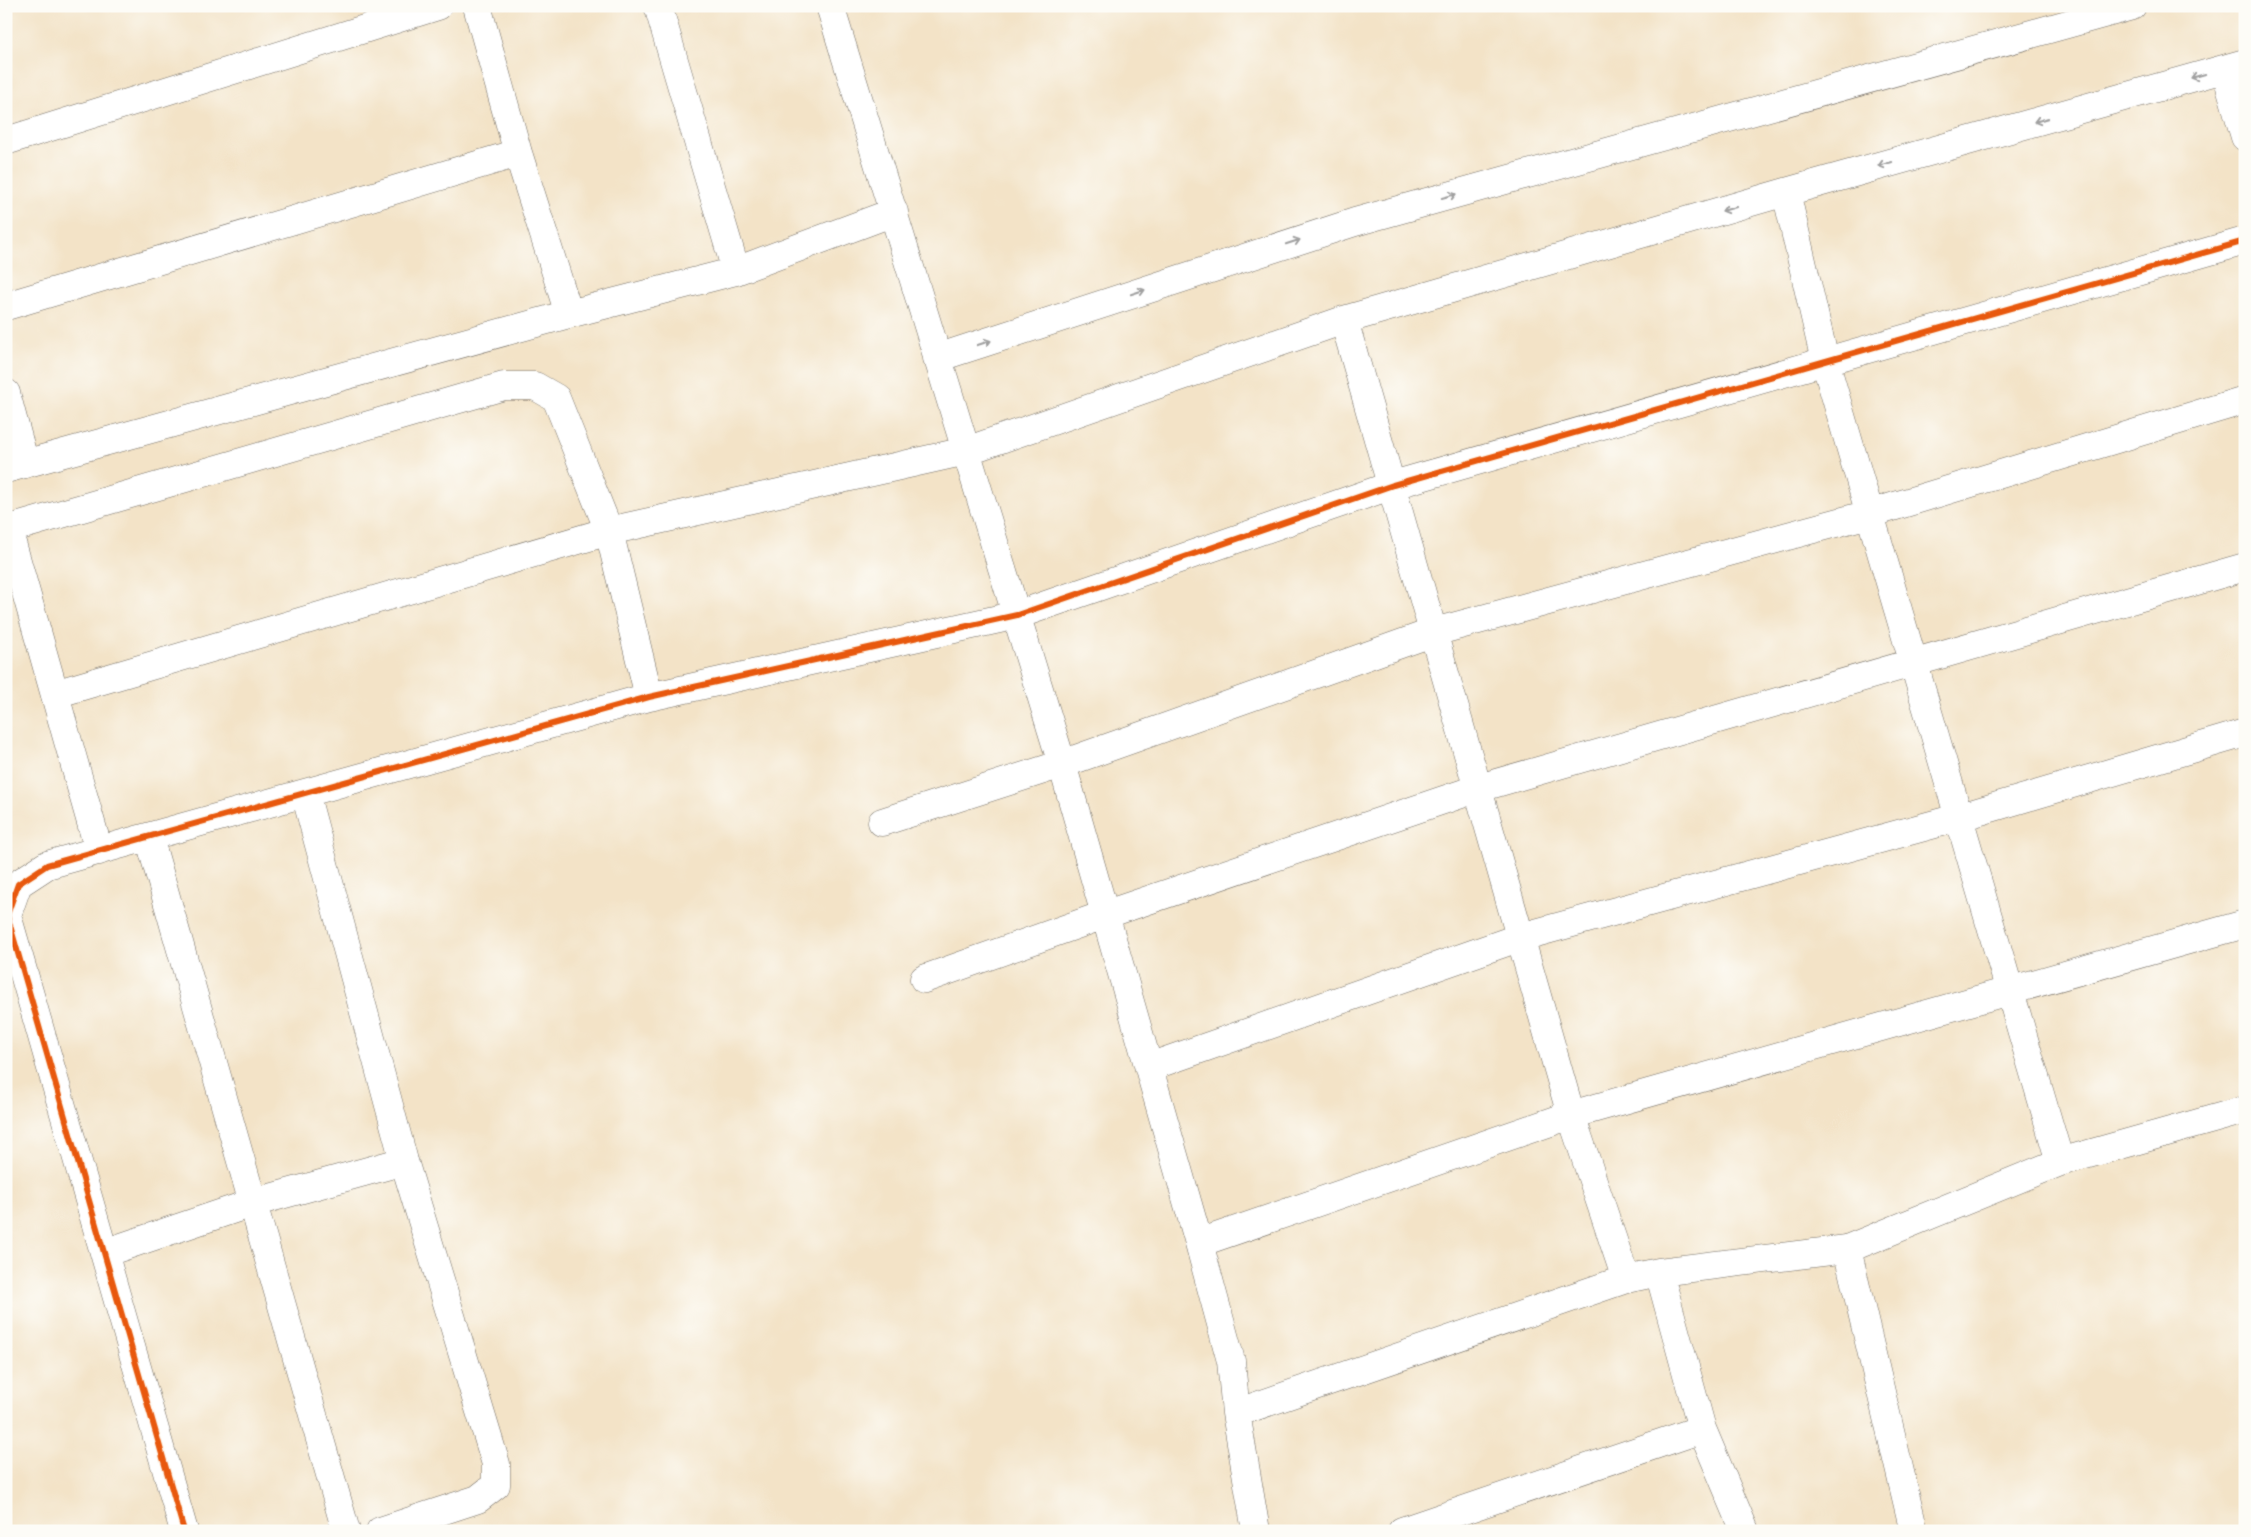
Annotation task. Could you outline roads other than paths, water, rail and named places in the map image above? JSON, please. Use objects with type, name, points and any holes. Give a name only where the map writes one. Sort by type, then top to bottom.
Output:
[{"type":"street","points":[[6,141],[438,6]]},
{"type":"street","points":[[477,6],[518,153],[570,314]]},
{"type":"street","points":[[658,6],[736,271]]},
{"type":"street","points":[[830,6],[1062,764],[1199,1243],[1231,1361],[1236,1413],[1256,1531]]},
{"type":"street","points":[[938,358],[1354,222],[2132,6]]},
{"type":"street","points":[[55,694],[608,531],[966,451],[1344,320],[1786,192],[2235,66],[2245,137]]},
{"type":"street","points":[[6,306],[518,153]]},
{"type":"street","points":[[1786,192],[1825,360],[1957,818],[2060,1162]]},
{"type":"street","points":[[6,393],[16,466],[570,314],[736,271],[894,212]]},
{"type":"street","points":[[184,1531],[7,915],[18,884],[47,865],[650,697],[1017,615],[1393,486],[1825,360],[2245,241]]},
{"type":"street","points":[[1344,320],[1393,486],[1571,1115],[1626,1279]]},
{"type":"street","points":[[99,851],[7,529],[504,386],[535,386],[556,398],[608,531],[650,697]]},
{"type":"street","points":[[882,822],[1062,764],[1434,632],[1869,514],[2245,400]]},
{"type":"street","points":[[924,979],[1104,915],[1478,788],[2245,567]]},
{"type":"street","points":[[1149,1067],[1520,938],[1957,818],[2245,732]]},
{"type":"street","points":[[305,793],[404,1161],[496,1464],[496,1485],[478,1499],[380,1531]]},
{"type":"street","points":[[149,837],[346,1531]]},
{"type":"street","points":[[1199,1243],[1571,1115],[2245,924]]},
{"type":"street","points":[[1236,1413],[1626,1279],[1659,1272],[1847,1249],[2060,1162],[2245,1110]]},
{"type":"street","points":[[104,1253],[252,1203],[404,1161]]},
{"type":"street","points":[[1847,1249],[1914,1531]]},
{"type":"street","points":[[1659,1272],[1702,1429],[1744,1531]]},
{"type":"street","points":[[1402,1531],[1702,1429]]}]
